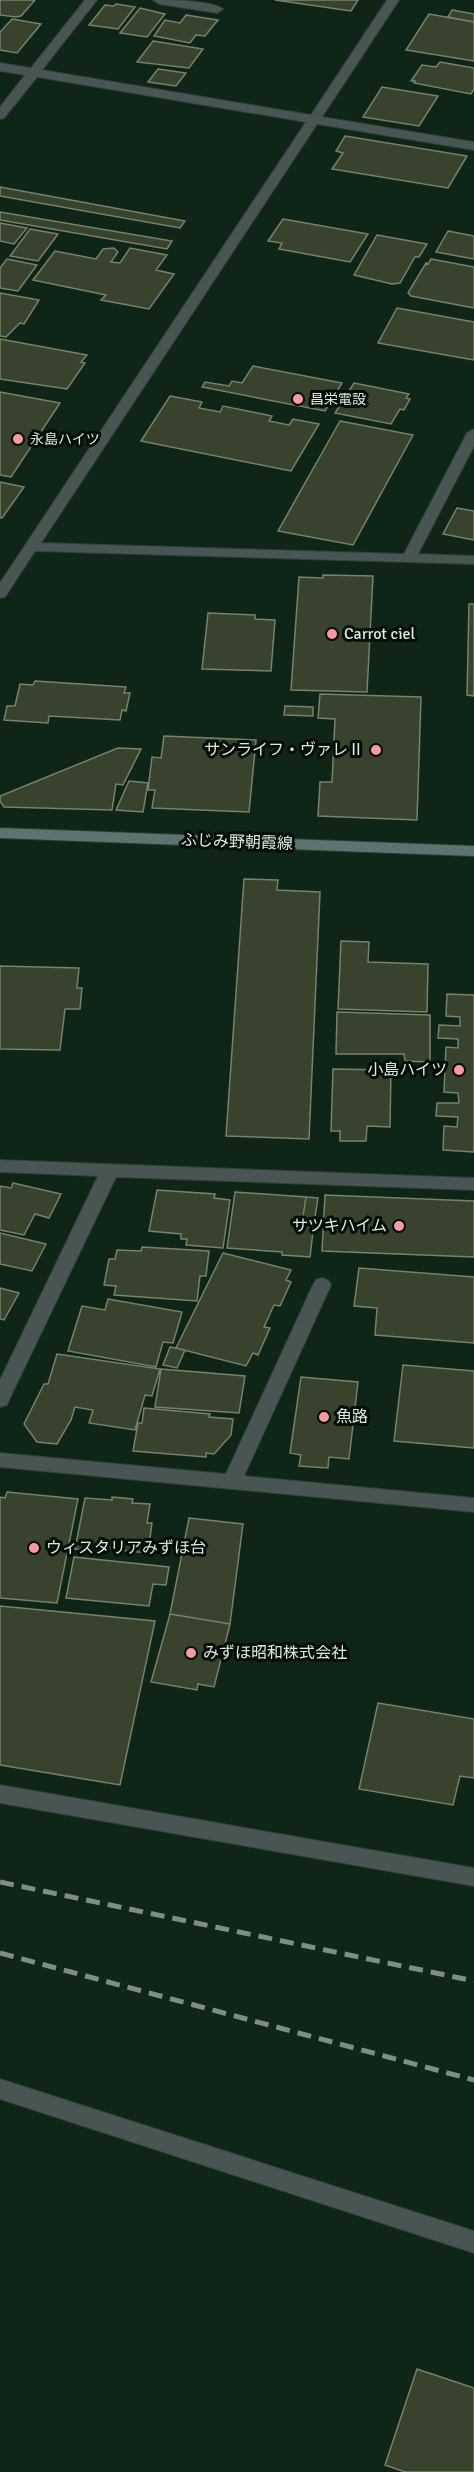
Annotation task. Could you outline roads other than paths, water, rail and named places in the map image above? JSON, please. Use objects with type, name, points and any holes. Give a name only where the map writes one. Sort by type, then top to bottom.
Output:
[{"type":"main road","name":"ふじみ野朝霞線","points":[[0,833],[474,851]]},
{"type":"street","points":[[0,115],[91,0]]},
{"type":"street","points":[[159,0],[218,9]]},
{"type":"street","points":[[0,594],[393,0]]},
{"type":"street","points":[[0,67],[474,146]]},
{"type":"street","points":[[409,558],[474,434]]},
{"type":"street","points":[[31,547],[474,560]]},
{"type":"street","points":[[0,1166],[474,1184]]},
{"type":"street","points":[[0,1400],[110,1170]]},
{"type":"street","points":[[232,1482],[321,1285]]},
{"type":"street","points":[[0,1460],[474,1505]]},
{"type":"street","points":[[0,1794],[474,1877]]},
{"type":"street","points":[[0,2089],[474,2242]]},
{"type":"railway","points":[[0,1882],[474,1981]]},
{"type":"railway","points":[[0,1953],[474,2080]]},
{"type":"place","name":"昌栄電設","points":[[298,399]]},
{"type":"place","name":"永島ハイツ","points":[[18,439]]},
{"type":"place","name":"Carrot ciel","points":[[332,634]]},
{"type":"place","name":"サンライフ・ヴァレⅡ","points":[[376,750]]},
{"type":"place","name":"小島ハイツ","points":[[459,1070]]},
{"type":"place","name":"サツキハイム","points":[[399,1226]]},
{"type":"place","name":"魚路","points":[[324,1417]]},
{"type":"place","name":"ウィスタリアみずほ台","points":[[34,1548]]},
{"type":"place","name":"みずほ昭和株式会社","points":[[191,1653]]}]
